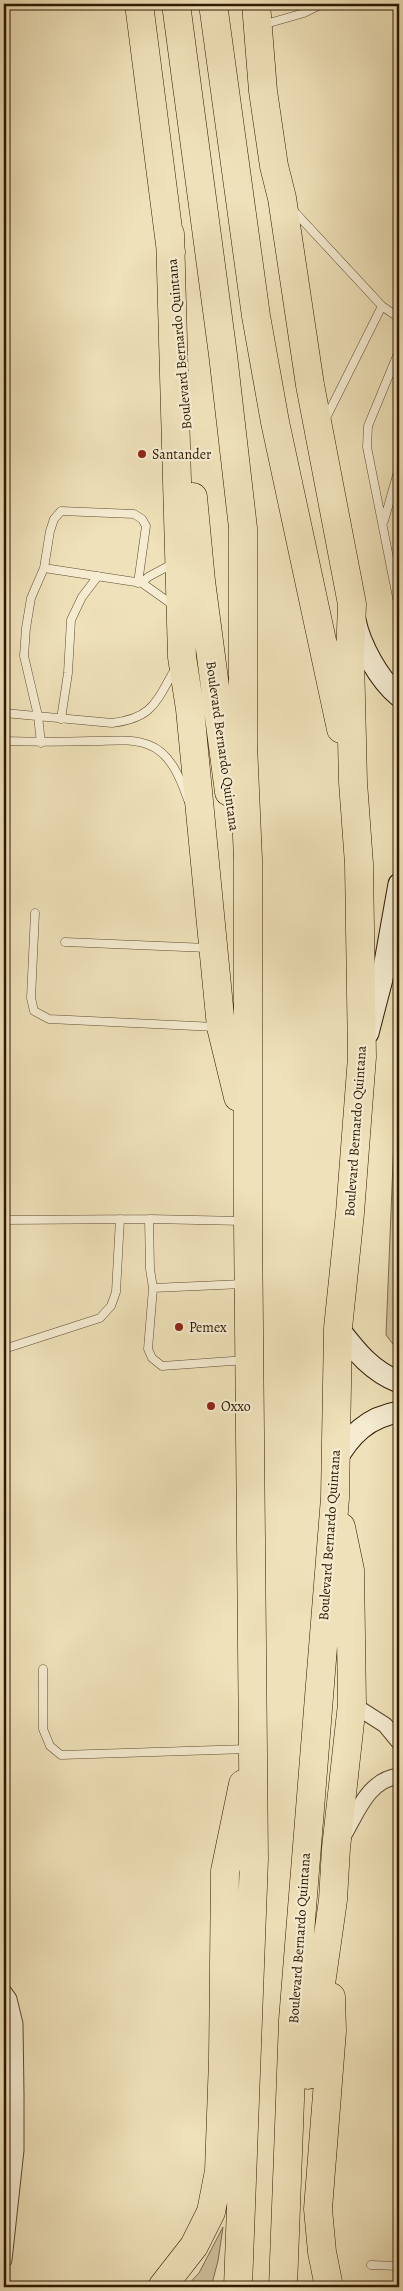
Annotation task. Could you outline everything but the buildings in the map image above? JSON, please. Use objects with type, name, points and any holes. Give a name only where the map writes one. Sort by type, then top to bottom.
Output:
[{"type":"highway","name":"Boulevard Bernardo Quintana","points":[[139,4],[170,234],[201,581],[233,820],[247,891]]},
{"type":"highway","name":"Boulevard Bernardo Quintana","points":[[176,4],[223,355],[242,528],[243,744],[247,825],[248,1221],[254,1858],[238,2287]]},
{"type":"highway","name":"Boulevard Bernardo Quintana","points":[[213,4],[256,316],[275,422],[352,782]]},
{"type":"highway","name":"Boulevard Bernardo Quintana","points":[[257,15],[262,91],[274,166],[282,198],[318,432],[352,604],[350,657],[353,694],[352,782],[359,864],[362,1057],[350,1214],[338,1328],[335,1498],[293,2020],[284,2230],[284,2287]]},
{"type":"highway","points":[[170,234],[182,657],[190,709],[221,1027],[249,1144]]},
{"type":"highway","points":[[284,2230],[299,2168],[309,2055],[327,1953],[336,1848],[352,1704],[350,1570],[335,1498]]},
{"type":"highway","points":[[162,2287],[194,2246],[211,2212],[218,2171],[223,2059],[225,1871],[236,1813],[253,1748]]},
{"type":"highway","points":[[327,1953],[332,2031],[318,2209],[322,2252],[329,2287]]},
{"type":"highway","points":[[220,2287],[241,2200]]},
{"type":"street","points":[[352,604],[362,644],[387,684],[399,696]]},
{"type":"street","points":[[362,1057],[382,979],[399,884]]},
{"type":"street","points":[[338,1328],[366,1362],[378,1372],[399,1382]]},
{"type":"street","points":[[335,1462],[344,1445],[365,1425],[377,1418],[399,1412]]},
{"type":"street","points":[[352,1704],[385,1725],[399,1742]]},
{"type":"street","points":[[336,1848],[365,1797],[375,1786],[388,1778],[399,1776]]},
{"type":"street","points":[[4,1992],[9,1999],[15,2024],[16,2094],[16,2150],[4,2260]]},
{"type":"lane","points":[[257,15],[304,13],[322,4]]},
{"type":"lane","points":[[282,198],[382,306],[399,318]]},
{"type":"lane","points":[[318,432],[382,306]]},
{"type":"lane","points":[[399,351],[368,426],[367,447],[399,608]]},
{"type":"lane","points":[[383,523],[399,468]]},
{"type":"lane","points":[[41,743],[38,716],[24,656],[31,598],[44,568],[54,519],[60,511],[134,514],[142,519],[146,526],[140,583]]},
{"type":"lane","points":[[140,583],[178,561]]},
{"type":"lane","points":[[44,568],[140,583],[180,610]]},
{"type":"lane","points":[[62,719],[71,620],[82,597],[98,576]]},
{"type":"lane","points":[[4,713],[112,723],[141,717],[160,696],[182,657]]},
{"type":"lane","points":[[4,741],[41,743],[131,741],[151,745],[164,755],[178,773],[189,807]]},
{"type":"lane","points":[[192,815],[204,859]]},
{"type":"lane","points":[[35,913],[31,998],[34,1011],[48,1020],[221,1027]]},
{"type":"lane","points":[[65,942],[212,949]]},
{"type":"lane","points":[[4,1349],[100,1318],[110,1306],[116,1292],[120,1219]]},
{"type":"lane","points":[[4,1220],[149,1219],[248,1221]]},
{"type":"lane","points":[[149,1219],[150,1269],[153,1288],[148,1349],[152,1358],[162,1366],[250,1359]]},
{"type":"lane","points":[[153,1288],[250,1284]]},
{"type":"lane","points":[[43,1669],[43,1729],[50,1746],[61,1755],[253,1748]]},
{"type":"lane","points":[[371,2265],[399,2266]]},
{"type":"shaded area","points":[[399,1087],[399,1352],[386,1335],[394,1138]]},
{"type":"shaded area","points":[[223,2227],[218,2261],[211,2287],[186,2287],[199,2273]]},
{"type":"place","name":"Santander","points":[[142,454]]},
{"type":"place","name":"Pemex","points":[[179,1327]]},
{"type":"place","name":"Oxxo","points":[[211,1406]]}]
